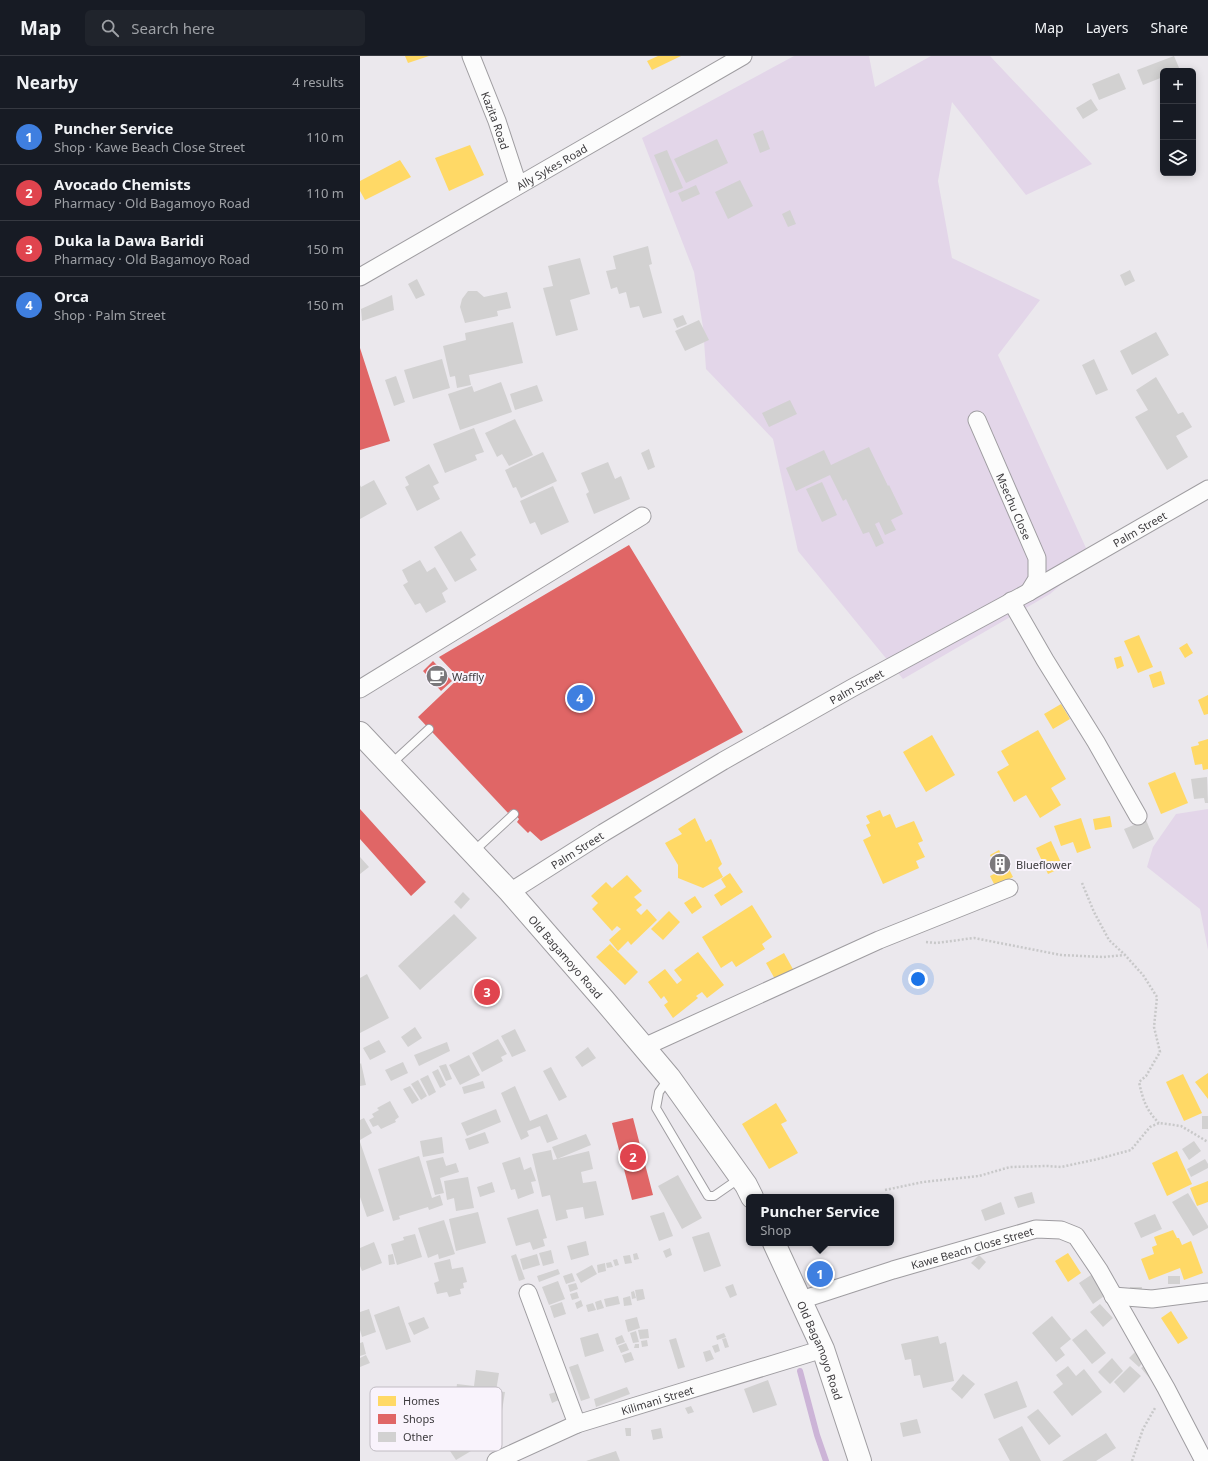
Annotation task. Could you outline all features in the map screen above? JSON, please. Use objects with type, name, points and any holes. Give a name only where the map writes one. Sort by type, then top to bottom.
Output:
[{"type":"main road","name":"Old Bagamoyo Road","points":[[360,733],[510,892],[644,1047],[669,1077],[741,1178],[750,1194]]},
{"type":"main road","name":"Old Bagamoyo Road","points":[[775,1246],[823,1349],[860,1461]]},
{"type":"street","name":"Kazita Road","points":[[471,56],[497,121],[518,185]]},
{"type":"street","name":"Ally Sykes Road","points":[[360,277],[743,56]]},
{"type":"street","name":"Msechu Close","points":[[976,420],[1037,558],[1037,579],[1028,592]]},
{"type":"street","name":"Palm Street","points":[[510,892],[723,761],[852,688],[1028,592],[1208,489]]},
{"type":"street","points":[[360,689],[642,516]]},
{"type":"street","points":[[1011,601],[1045,660],[1096,742],[1138,816]]},
{"type":"street","points":[[644,1047],[879,940],[1009,888]]},
{"type":"street","name":"Kawe Beach Close Street","points":[[801,1300],[901,1268],[1036,1229],[1061,1230],[1076,1236],[1113,1296],[1166,1388],[1204,1461]]},
{"type":"street","points":[[1113,1296],[1152,1299],[1208,1292]]},
{"type":"street","points":[[528,1293],[577,1424]]},
{"type":"street","name":"Kilimani Street","points":[[496,1461],[577,1424],[823,1349]]},
{"type":"lane","points":[[389,765],[429,729]]},
{"type":"lane","points":[[472,853],[514,814]]},
{"type":"lane","points":[[669,1077],[659,1092],[656,1108],[708,1196],[714,1196],[741,1178]]},
{"type":"path","points":[[1082,882],[1094,912],[1109,940],[1143,975],[1157,997],[1154,1027],[1160,1052],[1146,1076],[1139,1082],[1143,1101],[1159,1123]]},
{"type":"path","points":[[922,942],[936,943],[974,938],[1061,956],[1103,957],[1125,955]]},
{"type":"path","points":[[885,1190],[923,1182],[978,1176],[1010,1167],[1061,1167],[1098,1159],[1131,1150],[1150,1127],[1159,1123],[1181,1126],[1208,1142]]},
{"type":"path","points":[[1132,1461],[1143,1429],[1166,1388]]},
{"type":"shaded area","points":[[794,56],[869,56],[875,87],[931,56],[990,56],[1092,164],[1026,195],[952,102],[938,181],[952,258],[1040,300],[998,355],[1086,548],[1064,582],[1050,594],[903,679],[798,551],[773,439],[706,369],[703,327],[694,272],[642,138]]},
{"type":"shaded area","points":[[1208,809],[1208,950],[1200,909],[1147,867],[1153,847],[1176,814]]},
{"type":"building: Homes","points":[[405,56],[429,56],[408,63]]},
{"type":"building: Homes","points":[[658,56],[681,56],[652,70],[647,61]]},
{"type":"building: Homes","points":[[470,145],[484,175],[449,191],[435,158]]},
{"type":"building: Homes","points":[[400,160],[411,177],[365,200],[360,191],[360,181]]},
{"type":"building: Homes","points":[[1139,635],[1153,667],[1138,673],[1124,641]]},
{"type":"building: Homes","points":[[1187,643],[1193,653],[1185,658],[1179,648]]},
{"type":"building: Homes","points":[[1121,656],[1124,666],[1117,669],[1114,658]]},
{"type":"building: Homes","points":[[1161,671],[1165,684],[1153,688],[1149,675]]},
{"type":"building: Homes","points":[[1208,695],[1208,714],[1204,715],[1198,700]]},
{"type":"building: Homes","points":[[1061,704],[1070,719],[1053,729],[1044,714]]},
{"type":"building: Homes","points":[[1038,730],[1066,779],[1051,788],[1061,805],[1040,818],[1026,795],[1014,802],[997,772],[1009,765],[1001,751]]},
{"type":"building: Homes","points":[[932,735],[955,775],[926,792],[903,752]]},
{"type":"building: Homes","points":[[1208,739],[1208,769],[1203,770],[1202,764],[1195,765],[1191,747],[1199,745],[1198,742]]},
{"type":"building: Homes","points":[[1175,772],[1188,803],[1161,814],[1148,783]]},
{"type":"building: Homes","points":[[880,810],[883,817],[890,814],[896,828],[914,821],[923,841],[918,843],[925,857],[916,861],[919,868],[883,884],[863,840],[871,836],[866,825],[870,823],[866,816]]},
{"type":"building: Homes","points":[[1110,816],[1112,827],[1095,830],[1093,819]]},
{"type":"building: Homes","points":[[695,818],[706,842],[711,839],[722,864],[718,868],[723,877],[703,888],[678,878],[678,865],[665,843],[682,834],[678,829]]},
{"type":"building: Homes","points":[[1081,818],[1091,848],[1077,853],[1073,842],[1061,846],[1054,826]]},
{"type":"building: Homes","points":[[1051,841],[1063,867],[1048,874],[1036,848]]},
{"type":"building: Homes","name":"Blueflower","points":[[999,850],[1013,877],[995,886],[990,876],[998,872],[990,855]]},
{"type":"building: Homes","points":[[730,873],[743,892],[721,906],[714,895],[726,887],[721,879]]},
{"type":"building: Homes","points":[[627,875],[642,891],[634,897],[642,905],[636,910],[641,915],[647,909],[657,920],[631,945],[628,941],[618,951],[609,940],[621,929],[617,926],[612,931],[592,909],[598,903],[591,896],[606,882],[612,888]]},
{"type":"building: Homes","points":[[695,896],[702,907],[692,914],[684,903]]},
{"type":"building: Homes","points":[[752,905],[772,937],[762,944],[765,949],[736,967],[732,961],[721,968],[702,937]]},
{"type":"building: Homes","points":[[669,911],[680,922],[663,940],[651,929]]},
{"type":"building: Homes","points":[[610,944],[638,972],[625,985],[596,957]]},
{"type":"building: Homes","points":[[698,952],[724,985],[707,998],[702,992],[696,996],[698,998],[673,1018],[664,1005],[668,1002],[664,996],[661,999],[648,982],[665,969],[677,984],[682,980],[674,970]]},
{"type":"building: Homes","points":[[784,953],[794,971],[776,981],[766,963]]},
{"type":"building: Homes","points":[[1208,1073],[1208,1099],[1195,1082]]},
{"type":"building: Homes","points":[[1183,1074],[1202,1113],[1184,1121],[1166,1082]]},
{"type":"building: Homes","points":[[776,1103],[787,1121],[781,1124],[798,1153],[769,1169],[742,1124]]},
{"type":"building: Homes","points":[[1177,1151],[1192,1184],[1167,1196],[1152,1163]]},
{"type":"building: Homes","points":[[1208,1181],[1208,1202],[1197,1206],[1190,1188]]},
{"type":"building: Homes","points":[[1173,1230],[1182,1245],[1191,1241],[1203,1273],[1184,1280],[1180,1268],[1149,1280],[1141,1259],[1154,1254],[1152,1247],[1157,1245],[1154,1237]]},
{"type":"building: Homes","points":[[1068,1253],[1081,1273],[1068,1282],[1055,1261]]},
{"type":"building: Homes","points":[[1171,1311],[1188,1338],[1178,1344],[1161,1318]]},
{"type":"building: Shops","points":[[360,348],[390,441],[360,450]]},
{"type":"building: Shops","points":[[629,545],[743,732],[541,841],[530,831],[528,833],[517,822],[519,819],[511,810],[508,813],[418,717],[459,678],[439,657]]},
{"type":"building: Shops","name":"Waffly","points":[[433,661],[452,681],[441,691],[423,671]]},
{"type":"building: Shops","points":[[360,809],[426,882],[411,896],[360,839]]},
{"type":"building: Shops","points":[[633,1118],[653,1195],[632,1200],[612,1123]]},
{"type":"building: Other","points":[[1174,56],[1179,68],[1160,68],[1160,78],[1143,85],[1137,70]]},
{"type":"building: Other","points":[[1119,73],[1126,89],[1099,100],[1092,84]]},
{"type":"building: Other","points":[[1091,99],[1098,110],[1083,119],[1076,108]]},
{"type":"building: Other","points":[[763,130],[770,149],[760,153],[753,134]]},
{"type":"building: Other","points":[[717,139],[728,163],[686,183],[674,159]]},
{"type":"building: Other","points":[[667,150],[683,188],[670,193],[654,155]]},
{"type":"building: Other","points":[[740,180],[753,206],[728,219],[715,192]]},
{"type":"building: Other","points":[[696,185],[700,194],[682,202],[678,193]]},
{"type":"building: Other","points":[[790,210],[796,224],[788,227],[782,214]]},
{"type":"building: Other","points":[[648,246],[652,264],[649,265],[662,313],[643,318],[639,306],[630,308],[626,292],[619,294],[617,287],[611,289],[606,271],[616,269],[613,256]]},
{"type":"building: Other","points":[[580,258],[590,294],[570,300],[578,330],[556,336],[543,288],[553,286],[548,266]]},
{"type":"building: Other","points":[[1130,270],[1135,281],[1125,286],[1120,275]]},
{"type":"building: Other","points":[[417,279],[425,295],[416,299],[408,284]]},
{"type":"building: Other","points":[[468,291],[477,291],[484,297],[507,292],[511,308],[497,311],[498,316],[465,323],[460,307],[462,299]]},
{"type":"building: Other","points":[[392,295],[394,310],[362,321],[361,309]]},
{"type":"building: Other","points":[[683,315],[687,324],[677,328],[673,319]]},
{"type":"building: Other","points":[[699,320],[709,340],[685,351],[675,331]]},
{"type":"building: Other","points":[[513,322],[523,363],[469,375],[471,385],[457,388],[455,376],[450,377],[443,346],[466,340],[465,333]]},
{"type":"building: Other","points":[[1156,332],[1169,355],[1132,375],[1120,351]]},
{"type":"building: Other","points":[[442,359],[450,388],[413,399],[404,370]]},
{"type":"building: Other","points":[[1094,359],[1108,390],[1096,395],[1082,365]]},
{"type":"building: Other","points":[[396,376],[405,402],[394,406],[385,380]]},
{"type":"building: Other","points":[[1156,377],[1178,414],[1183,412],[1192,427],[1176,436],[1188,457],[1167,470],[1135,417],[1148,410],[1136,390]]},
{"type":"building: Other","points":[[501,382],[512,412],[460,430],[448,394],[472,386],[474,392]]},
{"type":"building: Other","points":[[537,385],[543,401],[515,410],[510,394]]},
{"type":"building: Other","points":[[790,400],[797,414],[769,427],[762,413]]},
{"type":"building: Other","points":[[515,419],[533,455],[509,466],[502,454],[497,457],[485,433]]},
{"type":"building: Other","points":[[474,428],[484,452],[475,455],[477,460],[445,473],[433,444]]},
{"type":"building: Other","points":[[869,447],[903,514],[891,520],[896,530],[885,535],[879,522],[875,524],[884,543],[876,547],[869,532],[863,534],[846,499],[843,501],[830,475],[796,491],[786,468],[824,450],[831,465]]},
{"type":"building: Other","points":[[649,449],[655,467],[648,470],[641,453]]},
{"type":"building: Other","points":[[543,452],[557,481],[521,498],[516,487],[513,488],[505,470]]},
{"type":"building: Other","points":[[608,462],[615,479],[621,476],[630,499],[594,514],[586,494],[589,492],[581,473]]},
{"type":"building: Other","points":[[429,464],[439,483],[433,486],[440,499],[417,511],[405,487],[409,485],[405,477]]},
{"type":"building: Other","points":[[374,480],[387,504],[360,519],[360,485],[361,487]]},
{"type":"building: Other","points":[[822,482],[837,515],[822,522],[806,489]]},
{"type":"building: Other","points":[[553,486],[569,522],[541,535],[535,522],[530,524],[520,501]]},
{"type":"building: Other","points":[[461,531],[476,555],[470,559],[477,570],[455,582],[434,547]]},
{"type":"building: Other","points":[[420,560],[427,572],[435,567],[448,589],[442,593],[446,602],[426,613],[420,603],[415,605],[403,585],[408,582],[402,570]]},
{"type":"building: Other","points":[[1207,777],[1208,803],[1205,803],[1204,798],[1194,799],[1191,779]]},
{"type":"building: Other","points":[[1146,820],[1154,839],[1133,849],[1124,829]]},
{"type":"building: Other","points":[[360,857],[369,867],[360,874]]},
{"type":"building: Other","points":[[463,892],[470,899],[461,909],[454,902]]},
{"type":"building: Other","points":[[454,914],[477,938],[420,990],[398,966]]},
{"type":"building: Other","points":[[367,974],[389,1018],[360,1033],[360,978]]},
{"type":"building: Other","points":[[415,1027],[422,1038],[408,1047],[401,1037]]},
{"type":"building: Other","points":[[515,1029],[526,1051],[512,1057],[501,1036]]},
{"type":"building: Other","points":[[498,1039],[507,1054],[501,1057],[503,1061],[482,1072],[472,1053]]},
{"type":"building: Other","points":[[379,1040],[386,1052],[370,1060],[363,1048]]},
{"type":"building: Other","points":[[447,1042],[450,1051],[419,1066],[414,1055]]},
{"type":"building: Other","points":[[588,1047],[596,1058],[582,1067],[575,1057]]},
{"type":"building: Other","points":[[469,1055],[480,1075],[460,1085],[449,1065]]},
{"type":"building: Other","points":[[403,1062],[408,1073],[391,1081],[385,1070]]},
{"type":"building: Other","points":[[361,1063],[366,1085],[360,1086],[360,1064]]},
{"type":"building: Other","points":[[446,1064],[452,1079],[446,1081],[439,1066]]},
{"type":"building: Other","points":[[551,1067],[567,1097],[559,1101],[543,1071]]},
{"type":"building: Other","points":[[438,1069],[446,1085],[440,1088],[432,1072]]},
{"type":"building: Other","points":[[428,1075],[436,1092],[429,1096],[420,1079]]},
{"type":"building: Other","points":[[418,1080],[427,1096],[421,1100],[411,1084]]},
{"type":"building: Other","points":[[483,1081],[485,1088],[464,1094],[462,1087]]},
{"type":"building: Other","points":[[410,1086],[419,1100],[412,1104],[403,1089]]},
{"type":"building: Other","points":[[515,1086],[530,1121],[547,1114],[558,1139],[547,1143],[540,1126],[527,1131],[529,1136],[521,1140],[501,1093]]},
{"type":"building: Other","points":[[390,1101],[399,1117],[395,1120],[396,1122],[381,1129],[378,1125],[373,1127],[369,1120],[374,1117],[372,1114],[379,1110],[377,1108]]},
{"type":"building: Other","points":[[496,1109],[501,1122],[467,1136],[461,1123]]},
{"type":"building: Other","points":[[1202,1116],[1208,1116],[1208,1129],[1202,1129]]},
{"type":"building: Other","points":[[364,1118],[372,1133],[360,1140],[360,1120]]},
{"type":"building: Other","points":[[485,1132],[489,1143],[469,1150],[465,1139]]},
{"type":"building: Other","points":[[586,1134],[591,1145],[557,1159],[552,1147]]},
{"type":"building: Other","points":[[442,1137],[444,1153],[423,1157],[420,1141]]},
{"type":"building: Other","points":[[1194,1141],[1201,1151],[1189,1160],[1182,1149]]},
{"type":"building: Other","points":[[360,1142],[384,1211],[367,1217],[360,1197]]},
{"type":"building: Other","points":[[551,1150],[553,1160],[589,1151],[593,1169],[581,1172],[583,1183],[596,1181],[604,1215],[585,1219],[583,1207],[566,1210],[568,1218],[556,1221],[550,1195],[542,1197],[532,1154]]},
{"type":"building: Other","points":[[419,1156],[432,1198],[440,1195],[443,1205],[429,1210],[428,1207],[399,1216],[400,1219],[393,1221],[378,1169]]},
{"type":"building: Other","points":[[443,1157],[446,1166],[456,1163],[459,1172],[440,1178],[444,1193],[435,1195],[426,1161]]},
{"type":"building: Other","points":[[520,1157],[524,1170],[531,1167],[536,1181],[531,1182],[534,1193],[518,1199],[515,1189],[511,1190],[502,1163]]},
{"type":"building: Other","points":[[1205,1159],[1208,1164],[1208,1168],[1191,1177],[1187,1169]]},
{"type":"building: Other","points":[[678,1175],[702,1218],[682,1229],[658,1186]]},
{"type":"building: Other","points":[[468,1177],[474,1208],[456,1211],[454,1198],[447,1200],[444,1181]]},
{"type":"building: Other","points":[[492,1182],[495,1192],[480,1197],[477,1187]]},
{"type":"building: Other","points":[[1032,1192],[1035,1203],[1018,1208],[1014,1197]]},
{"type":"building: Other","points":[[1188,1193],[1208,1226],[1208,1228],[1193,1236],[1172,1202]]},
{"type":"building: Other","points":[[1001,1202],[1005,1214],[985,1221],[981,1210]]},
{"type":"building: Other","points":[[538,1209],[547,1238],[543,1239],[545,1246],[533,1250],[530,1242],[516,1246],[507,1218]]},
{"type":"building: Other","points":[[478,1212],[486,1243],[456,1251],[449,1219]]},
{"type":"building: Other","points":[[664,1212],[673,1236],[659,1241],[650,1216]]},
{"type":"building: Other","points":[[1155,1214],[1162,1229],[1141,1238],[1134,1223]]},
{"type":"building: Other","points":[[444,1220],[455,1254],[439,1259],[438,1254],[428,1258],[418,1228]]},
{"type":"building: Other","points":[[709,1232],[721,1266],[704,1272],[692,1237]]},
{"type":"building: Other","points":[[415,1234],[422,1257],[397,1265],[391,1244],[404,1240],[403,1237]]},
{"type":"building: Other","points":[[586,1241],[589,1255],[571,1260],[567,1246]]},
{"type":"building: Other","points":[[374,1242],[382,1263],[362,1271],[360,1266],[360,1248]]},
{"type":"building: Other","points":[[670,1248],[672,1255],[666,1258],[663,1251]]},
{"type":"building: Other","points":[[551,1250],[554,1263],[543,1266],[539,1253]]},
{"type":"building: Other","points":[[637,1253],[639,1259],[634,1260],[633,1254]]},
{"type":"building: Other","points":[[393,1254],[395,1264],[389,1265],[388,1255]]},
{"type":"building: Other","points":[[516,1254],[525,1279],[519,1281],[511,1256]]},
{"type":"building: Other","points":[[537,1254],[540,1265],[523,1270],[520,1259]]},
{"type":"building: Other","points":[[630,1255],[632,1263],[625,1264],[623,1256]]},
{"type":"building: Other","points":[[979,1255],[986,1262],[979,1270],[971,1263]]},
{"type":"building: Other","points":[[450,1259],[452,1269],[463,1267],[467,1282],[463,1283],[464,1288],[460,1289],[461,1294],[449,1297],[447,1292],[437,1294],[434,1283],[439,1281],[434,1263]]},
{"type":"building: Other","points":[[617,1259],[619,1265],[615,1266],[613,1260]]},
{"type":"building: Other","points":[[611,1262],[613,1267],[607,1268],[606,1263]]},
{"type":"building: Other","points":[[605,1263],[606,1271],[598,1273],[597,1265]]},
{"type":"building: Other","points":[[592,1265],[597,1274],[581,1283],[576,1274]]},
{"type":"building: Other","points":[[558,1269],[560,1274],[539,1282],[537,1276]]},
{"type":"building: Other","points":[[572,1273],[575,1281],[566,1284],[563,1276]]},
{"type":"building: Other","points":[[1094,1273],[1107,1294],[1093,1304],[1079,1283]]},
{"type":"building: Other","points":[[1168,1276],[1180,1276],[1180,1284],[1168,1284]]},
{"type":"building: Other","points":[[558,1281],[565,1299],[549,1305],[542,1287]]},
{"type":"building: Other","points":[[576,1283],[578,1289],[570,1292],[568,1285]]},
{"type":"building: Other","points":[[733,1284],[737,1295],[730,1298],[725,1287]]},
{"type":"building: Other","points":[[1130,1287],[1142,1287],[1141,1294],[1129,1293]]},
{"type":"building: Other","points":[[643,1289],[645,1299],[637,1301],[635,1290]]},
{"type":"building: Other","points":[[634,1291],[636,1298],[632,1299],[631,1292]]},
{"type":"building: Other","points":[[577,1292],[579,1298],[572,1300],[570,1294]]},
{"type":"building: Other","points":[[618,1296],[620,1304],[606,1307],[604,1299]]},
{"type":"building: Other","points":[[630,1296],[632,1305],[624,1306],[623,1298]]},
{"type":"building: Other","points":[[581,1300],[583,1306],[577,1309],[575,1303]]},
{"type":"building: Other","points":[[601,1300],[604,1308],[597,1310],[595,1302]]},
{"type":"building: Other","points":[[562,1302],[566,1314],[554,1318],[550,1306]]},
{"type":"building: Other","points":[[593,1303],[596,1310],[588,1312],[586,1305]]},
{"type":"building: Other","points":[[1100,1304],[1113,1318],[1103,1327],[1090,1312]]},
{"type":"building: Other","points":[[399,1306],[411,1342],[386,1350],[374,1315]]},
{"type":"building: Other","points":[[369,1309],[376,1332],[362,1337],[360,1330],[360,1312]]},
{"type":"building: Other","points":[[1052,1316],[1071,1339],[1060,1348],[1065,1355],[1056,1362],[1032,1333]]},
{"type":"building: Other","points":[[424,1317],[429,1328],[414,1335],[408,1323]]},
{"type":"building: Other","points":[[637,1317],[640,1328],[628,1332],[625,1320]]},
{"type":"building: Other","points":[[648,1329],[649,1338],[640,1339],[638,1330]]},
{"type":"building: Other","points":[[1086,1329],[1106,1353],[1092,1364],[1072,1340]]},
{"type":"building: Other","points":[[636,1331],[639,1342],[633,1343],[630,1333]]},
{"type":"building: Other","points":[[598,1333],[604,1351],[585,1357],[580,1338]]},
{"type":"building: Other","points":[[724,1333],[726,1337],[717,1340],[716,1336]]},
{"type":"building: Other","points":[[622,1335],[625,1342],[617,1345],[615,1338]]},
{"type":"building: Other","points":[[938,1336],[940,1344],[946,1342],[954,1381],[923,1388],[920,1375],[914,1376],[911,1359],[905,1360],[901,1344]]},
{"type":"building: Other","points":[[676,1338],[685,1367],[678,1369],[669,1340]]},
{"type":"building: Other","points":[[726,1338],[729,1347],[725,1348],[722,1339]]},
{"type":"building: Other","points":[[647,1340],[648,1346],[642,1347],[641,1341]]},
{"type":"building: Other","points":[[363,1342],[366,1354],[360,1356],[360,1343]]},
{"type":"building: Other","points":[[626,1343],[629,1350],[621,1353],[618,1346]]},
{"type":"building: Other","points":[[635,1344],[639,1344],[639,1348],[634,1348]]},
{"type":"building: Other","points":[[718,1344],[720,1351],[715,1353],[712,1346]]},
{"type":"building: Other","points":[[710,1350],[714,1359],[706,1362],[703,1352]]},
{"type":"building: Other","points":[[631,1352],[634,1360],[625,1363],[622,1355]]},
{"type":"building: Other","points":[[1135,1352],[1144,1361],[1139,1367],[1129,1358]]},
{"type":"building: Other","points":[[366,1355],[370,1363],[360,1367],[360,1358]]},
{"type":"building: Other","points":[[1112,1358],[1123,1371],[1110,1384],[1098,1372]]},
{"type":"building: Other","points":[[1147,1363],[1157,1375],[1151,1380],[1141,1368]]},
{"type":"building: Other","points":[[578,1364],[590,1398],[581,1401],[569,1367]]},
{"type":"building: Other","points":[[1068,1366],[1076,1376],[1084,1369],[1102,1392],[1072,1416],[1053,1392],[1063,1384],[1056,1375]]},
{"type":"building: Other","points":[[1130,1366],[1141,1376],[1124,1393],[1114,1382]]},
{"type":"building: Other","points":[[476,1370],[499,1373],[497,1387],[457,1387],[457,1384],[474,1386]]},
{"type":"building: Other","points":[[963,1374],[975,1384],[962,1399],[951,1389]]},
{"type":"building: Other","points":[[768,1380],[777,1405],[753,1413],[744,1389]]},
{"type":"building: Other","points":[[1017,1381],[1027,1407],[994,1419],[984,1394]]},
{"type":"building: Other","points":[[627,1387],[630,1394],[596,1407],[594,1399]]},
{"type":"building: Other","points":[[502,1392],[505,1392],[502,1411]]},
{"type":"building: Other","points":[[556,1392],[559,1400],[552,1403],[549,1394]]},
{"type":"building: Other","points":[[691,1406],[694,1412],[688,1414],[685,1408]]},
{"type":"building: Other","points":[[1038,1409],[1061,1436],[1049,1445],[1027,1417]]},
{"type":"building: Other","points":[[917,1419],[921,1433],[903,1437],[900,1423]]},
{"type":"building: Other","points":[[1022,1426],[1041,1461],[1010,1461],[998,1439]]},
{"type":"building: Other","points":[[625,1428],[631,1428],[631,1436],[626,1436]]},
{"type":"building: Other","points":[[661,1428],[663,1438],[653,1440],[651,1430]]},
{"type":"building: Other","points":[[1106,1433],[1116,1448],[1096,1461],[1062,1461]]},
{"type":"building: Other","points":[[450,1451],[471,1451],[456,1460]]},
{"type":"building: Other","points":[[616,1451],[620,1461],[586,1461]]},
{"type":"waterway","points":[[800,1371],[817,1435],[826,1461]]},
{"type":"place","name":"Waffly","points":[[437,676]]},
{"type":"place","name":"Orca","points":[[580,698]]},
{"type":"place","name":"Blueflower","points":[[1000,864]]},
{"type":"place","name":"Duka la Dawa Baridi","points":[[487,992]]},
{"type":"place","name":"Avocado Chemists","points":[[633,1157]]},
{"type":"place","name":"Puncher Service","points":[[820,1274]]}]
